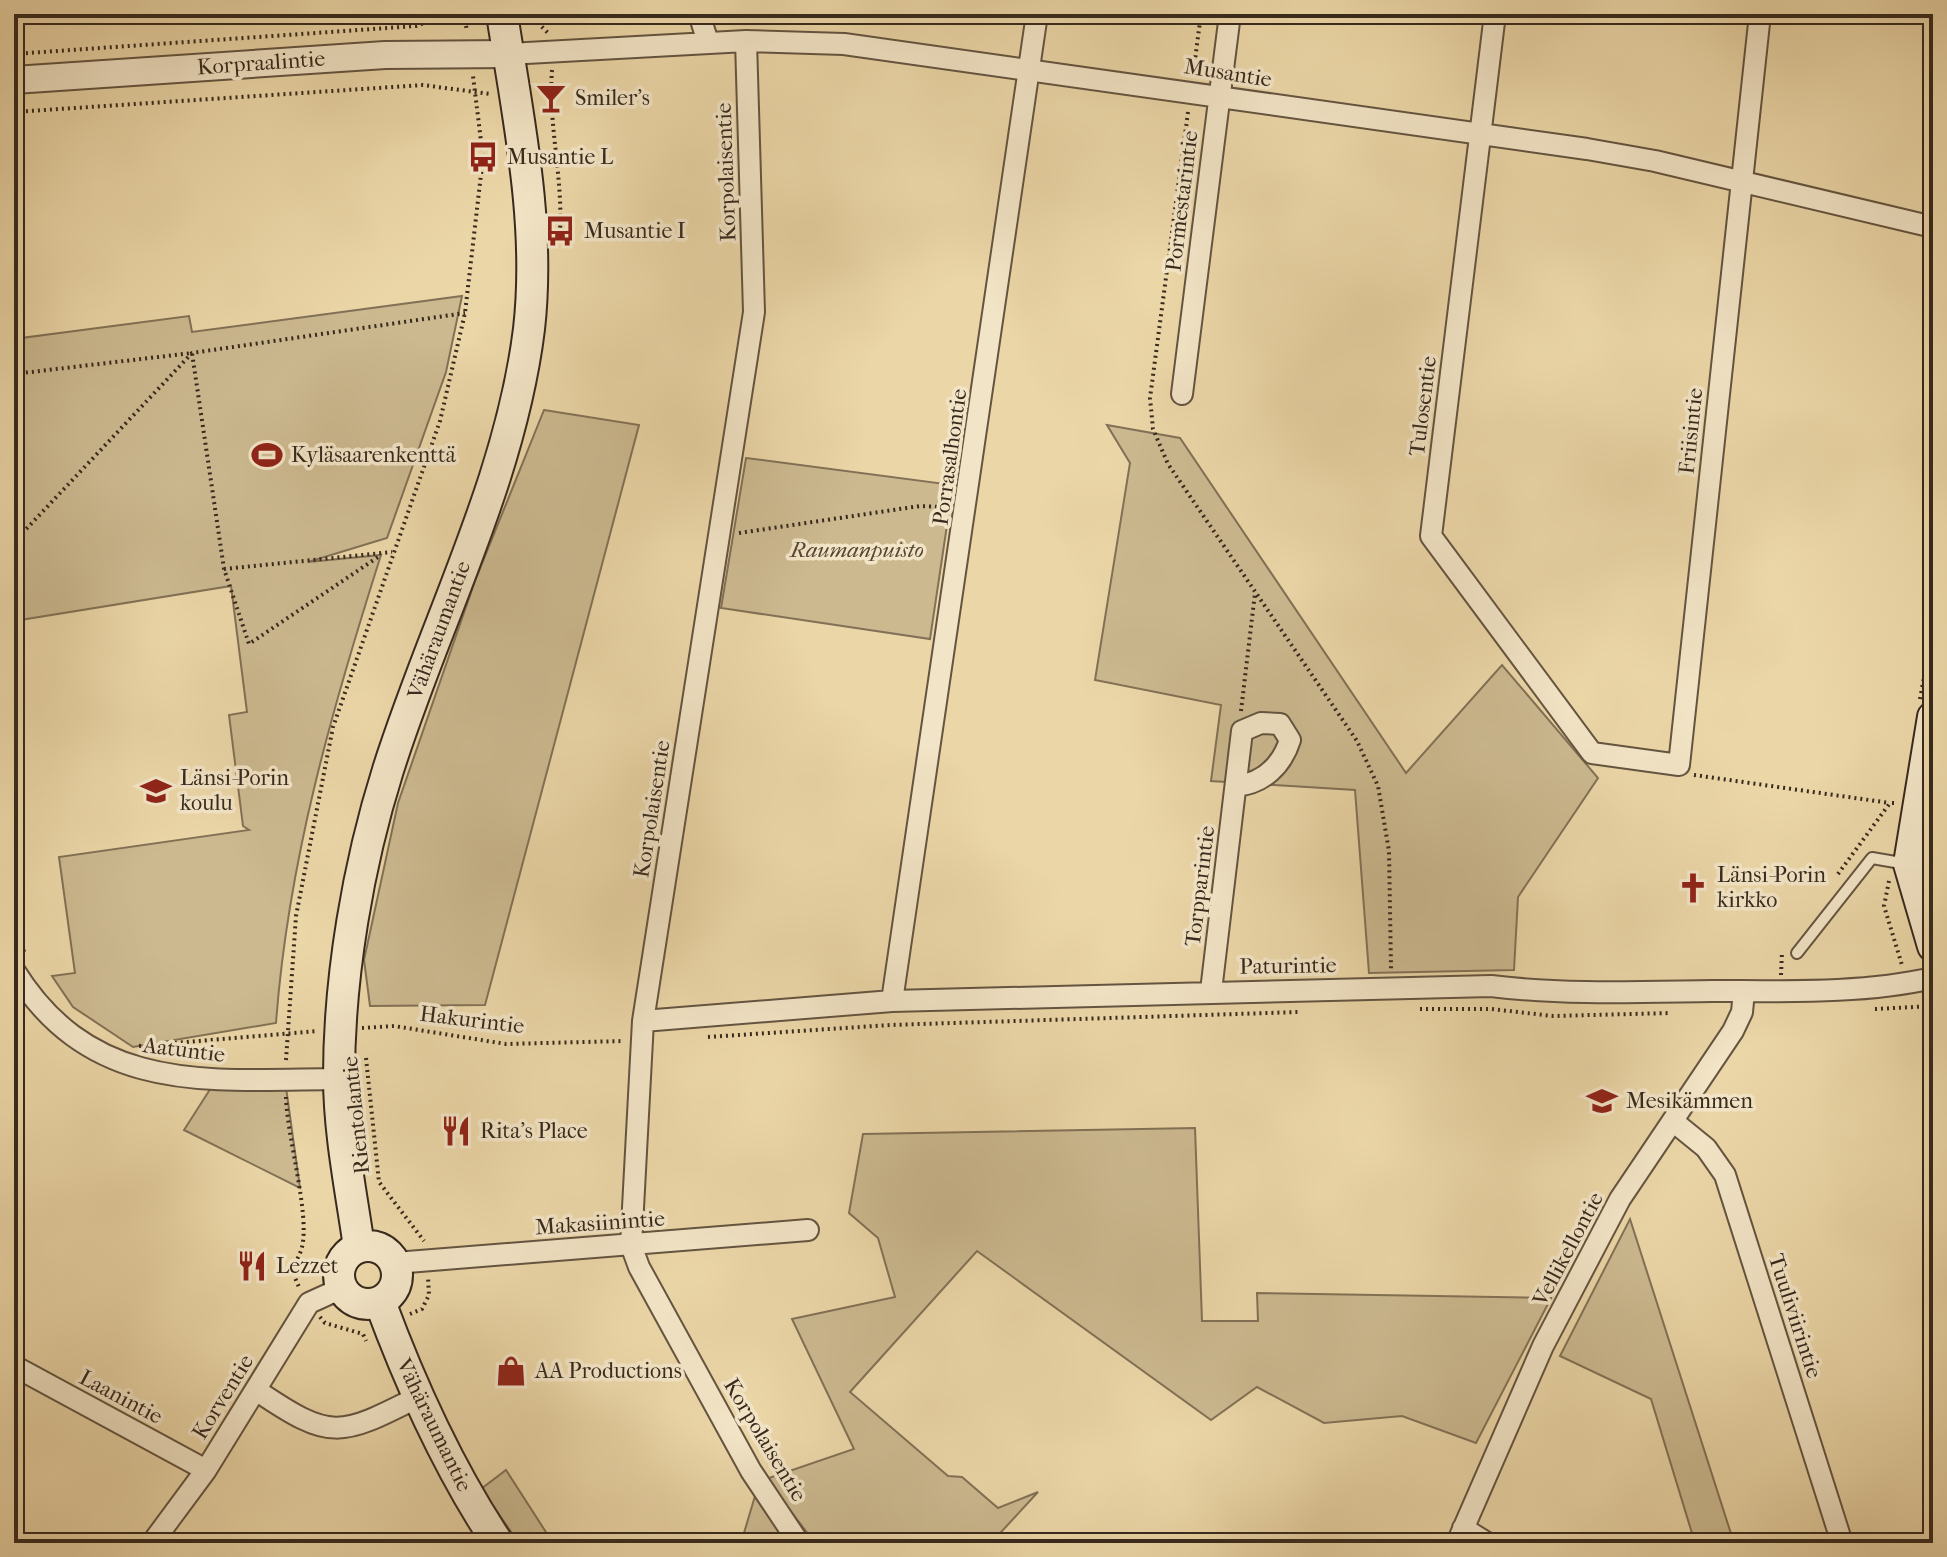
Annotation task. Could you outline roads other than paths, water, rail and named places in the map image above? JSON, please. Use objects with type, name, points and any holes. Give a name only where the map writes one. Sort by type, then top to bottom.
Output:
[{"type":"main road","name":"Vähäraumantie","points":[[359,1247],[339,1079],[356,1033],[349,938],[387,771],[481,515],[519,390],[533,269],[530,209],[502,14]]},
{"type":"main road","points":[[1933,717],[1927,788],[1909,864],[1933,946]]},
{"type":"main road","points":[[359,1247],[381,1249],[395,1263],[395,1286],[377,1320],[342,1288],[338,1275],[341,1262],[359,1247]]},
{"type":"main road","name":"Vähäraumantie","points":[[377,1320],[459,1478],[498,1543]]},
{"type":"street","points":[[699,14],[708,42]]},
{"type":"street","name":"Porrasalhontie","points":[[892,1001],[967,508],[1037,14]]},
{"type":"street","name":"Pormestarintie","points":[[1182,394],[1230,14]]},
{"type":"street","name":"Tulosentie","points":[[1495,14],[1431,536],[1592,753],[1679,765]]},
{"type":"street","name":"Friisintie","points":[[1679,765],[1760,14]]},
{"type":"street","name":"Korpolaisentie","points":[[746,41],[754,312],[643,1021],[634,1041],[631,1245],[639,1267],[751,1471],[799,1543]]},
{"type":"street","name":"Musantie","points":[[508,54],[708,42],[844,44],[1190,91],[1655,161],[1933,227]]},
{"type":"street","name":"Korpraalintie","points":[[14,80],[385,55],[508,54]]},
{"type":"street","name":"Torpparintie","points":[[1211,991],[1242,731],[1261,723],[1280,724],[1290,740],[1283,762],[1250,784],[1236,786]]},
{"type":"street","name":"Aatuntie","points":[[23,967],[41,1007],[66,1032],[121,1065],[151,1074],[216,1080],[339,1079]]},
{"type":"street","name":"Paturintie","points":[[643,1021],[892,1001],[1491,986],[1554,993],[1744,991],[1908,983],[1933,978]]},
{"type":"street","name":"Vellikellontie","points":[[1460,1535],[1543,1346],[1620,1199],[1733,1031],[1742,1012],[1744,991]]},
{"type":"street","name":"Tuuliviirintie","points":[[1674,1122],[1706,1148],[1725,1175],[1842,1543]]},
{"type":"street","name":"Makasiinintie","points":[[395,1263],[808,1230]]},
{"type":"street","name":"Korventie","points":[[152,1543],[206,1470],[309,1303],[342,1288]]},
{"type":"street","name":"Laanintie","points":[[14,1366],[206,1470]]},
{"type":"street","points":[[256,1390],[295,1418],[329,1429],[363,1424],[418,1397]]},
{"type":"street","points":[[1460,1535],[1487,1543]]},
{"type":"lane","points":[[1797,953],[1872,858],[1909,864]]},
{"type":"place","name":"Smiler's","points":[[551,98]]},
{"type":"place","name":"Musantie L","points":[[483,157]]},
{"type":"place","name":"Musantie I","points":[[560,231]]},
{"type":"place","name":"Kyläsaarenkenttä","points":[[267,455]]},
{"type":"place","name":"Länsi-Porin koulu","points":[[156,791]]},
{"type":"place","name":"Länsi-Porin kirkko","points":[[1693,888]]},
{"type":"place","name":"Mesikämmen","points":[[1602,1101]]},
{"type":"place","name":"Rita's Place","points":[[456,1131]]},
{"type":"place","name":"Lezzet","points":[[252,1266]]},
{"type":"place","name":"AA Productions","points":[[511,1371]]},
{"type":"park label","name":"Raumanpuisto","points":[[857,550]]}]
